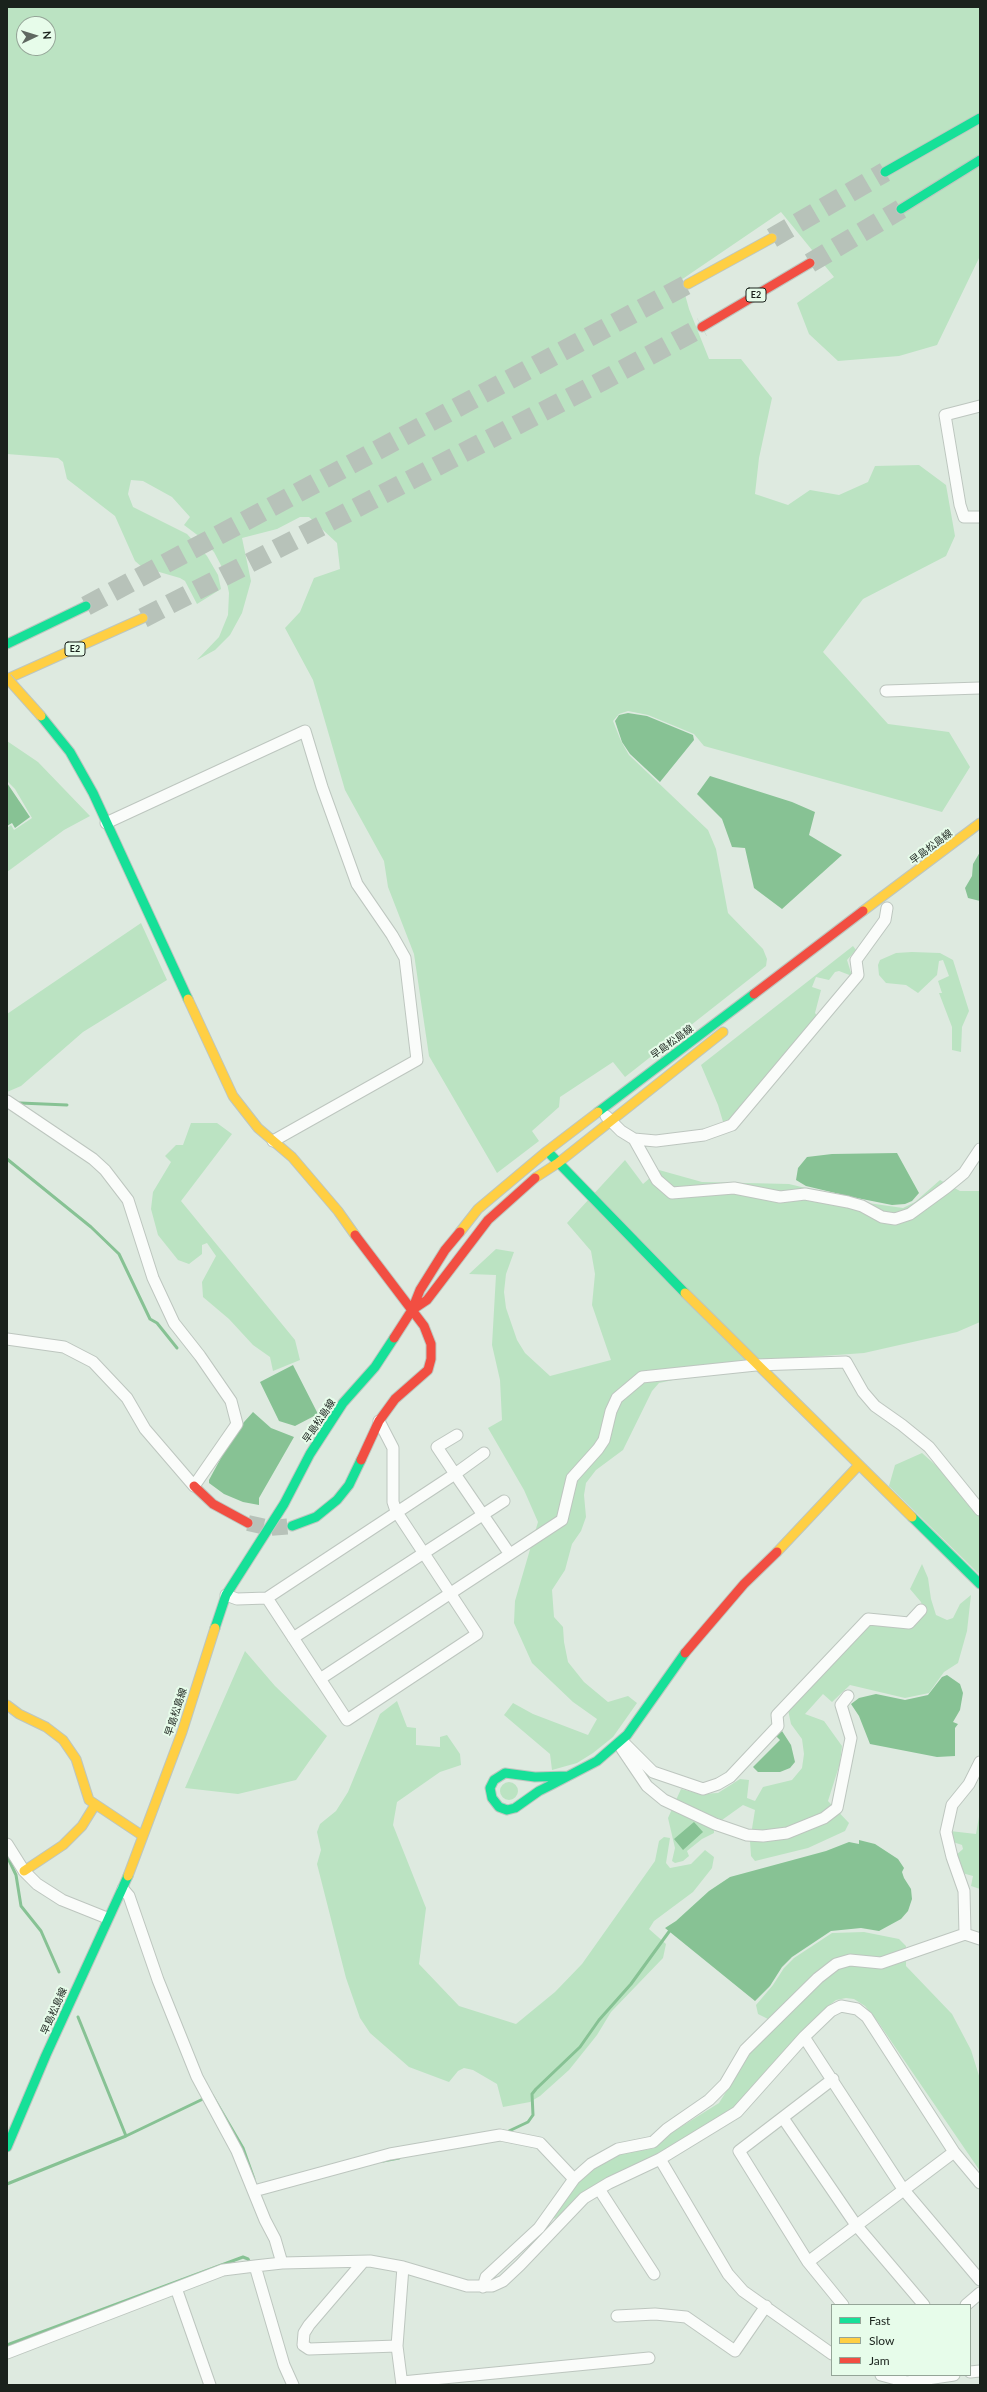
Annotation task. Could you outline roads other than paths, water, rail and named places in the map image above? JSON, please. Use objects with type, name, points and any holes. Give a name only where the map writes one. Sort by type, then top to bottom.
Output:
[{"type":"main road","points":[[885,172],[980,118]]},
{"type":"main road","points":[[901,209],[980,160]]},
{"type":"main road","points":[[688,284],[772,238]]},
{"type":"main road","name":"E2","points":[[702,327],[810,263]]},
{"type":"main road","points":[[7,644],[86,606]]},
{"type":"main road","name":"E2","points":[[7,679],[143,618]]},
{"type":"main road","points":[[7,679],[61,740],[82,771],[226,1082],[244,1112],[273,1141],[292,1157],[338,1211],[424,1326],[431,1344],[431,1359],[428,1370],[395,1399],[379,1422],[354,1474],[337,1500],[316,1517],[292,1526]]},
{"type":"main road","name":"早島松島線","points":[[7,2147],[107,1918],[123,1889],[182,1732],[226,1595],[284,1504],[310,1454],[343,1403],[374,1367],[412,1310],[420,1290],[445,1250],[478,1209],[547,1151],[600,1109],[760,991],[980,823]]},
{"type":"main road","points":[[873,919],[890,906]]},
{"type":"main road","name":"早島松島線","points":[[412,1310],[427,1300],[488,1220],[526,1184],[558,1163],[730,1027]]},
{"type":"main road","points":[[547,1151],[756,1365],[980,1584]]},
{"type":"main road","points":[[568,1776],[535,1777],[505,1773],[494,1780],[490,1788],[492,1798],[495,1803],[504,1809],[515,1808],[539,1791],[568,1776],[597,1761],[620,1743],[685,1653],[722,1609],[744,1584],[790,1540],[858,1466]]},
{"type":"main road","points":[[194,1486],[213,1504],[248,1523]]},
{"type":"main road","points":[[7,1706],[46,1727],[63,1740],[76,1759],[89,1800],[142,1836]]},
{"type":"main road","points":[[24,1871],[63,1845],[82,1826],[95,1805]]},
{"type":"street","points":[[980,406],[945,415],[960,505],[964,517],[980,517]]},
{"type":"street","points":[[886,691],[980,688]]},
{"type":"street","points":[[106,823],[305,731],[322,787],[357,884],[392,935],[405,958],[417,1060],[273,1141]]},
{"type":"street","points":[[634,1139],[656,1141],[676,1140],[704,1135],[732,1125],[858,975],[856,960],[886,920],[890,906]]},
{"type":"street","points":[[7,1101],[93,1159],[105,1170],[128,1200],[153,1278],[174,1323],[200,1356],[230,1401],[237,1424],[194,1486],[145,1429],[127,1398],[93,1362],[64,1347],[7,1339]]},
{"type":"street","points":[[600,1109],[610,1121],[634,1139],[657,1180],[672,1193],[734,1188],[780,1197],[805,1194],[848,1202],[862,1206],[882,1217],[895,1219],[910,1214],[947,1187],[964,1173],[980,1149]]},
{"type":"street","points":[[320,1679],[449,1592],[562,1520],[572,1478],[598,1449],[604,1440],[611,1412],[621,1393],[642,1378],[756,1365],[846,1362],[863,1392],[875,1406],[929,1447],[962,1485],[980,1510]]},
{"type":"street","points":[[267,1598],[347,1720],[477,1634],[396,1511],[393,1502],[393,1448],[379,1422]]},
{"type":"street","points":[[457,1435],[437,1447],[509,1553]]},
{"type":"street","points":[[226,1595],[238,1599],[267,1598],[396,1511],[455,1474],[484,1453]]},
{"type":"street","points":[[293,1638],[423,1552],[504,1501]]},
{"type":"street","points":[[620,1743],[653,1772],[703,1788],[718,1784],[730,1777],[778,1726],[777,1715],[868,1619],[910,1623],[921,1610]]},
{"type":"street","points":[[620,1743],[647,1786],[664,1800],[715,1824],[747,1835],[763,1836],[787,1833],[824,1818],[837,1808],[851,1738],[841,1705],[848,1696]]},
{"type":"street","points":[[965,1934],[964,1891],[952,1858],[946,1832],[952,1805],[969,1784],[980,1762]]},
{"type":"street","points":[[7,1844],[24,1871],[37,1884],[62,1900],[107,1918]]},
{"type":"street","points":[[123,1889],[130,1896],[158,1980],[197,2077],[238,2151],[276,2239],[282,2263]]},
{"type":"street","points":[[483,2287],[486,2277],[539,2228],[574,2179],[591,2164],[618,2150],[654,2142],[667,2129],[709,2100],[725,2084],[744,2050],[818,1978],[836,1964],[850,1960],[881,1963],[965,1934],[980,1939]]},
{"type":"street","points":[[7,2353],[223,2270],[282,2263],[363,2262],[403,2267],[467,2286],[483,2287],[503,2281],[584,2198],[660,2159],[737,2112],[804,2037],[831,2010],[841,2006],[857,2009],[867,2017],[954,2152],[980,2183]]},
{"type":"street","points":[[804,2037],[833,2079],[903,2189],[980,2280]]},
{"type":"street","points":[[833,2079],[739,2151],[808,2262],[842,2304]]},
{"type":"street","points":[[783,2118],[856,2225],[923,2304]]},
{"type":"street","points":[[254,2191],[390,2154],[500,2135],[540,2143],[574,2179]]},
{"type":"street","points":[[808,2262],[954,2152]]},
{"type":"street","points":[[660,2159],[728,2274],[743,2291],[831,2353]]},
{"type":"street","points":[[599,2189],[654,2274]]},
{"type":"street","points":[[363,2262],[309,2325],[304,2333],[303,2345],[309,2349],[397,2346]]},
{"type":"street","points":[[253,2266],[284,2365],[293,2385]]},
{"type":"street","points":[[403,2267],[397,2346],[402,2383],[458,2381],[649,2358]]},
{"type":"street","points":[[176,2288],[210,2385]]},
{"type":"street","points":[[967,2304],[980,2293]]},
{"type":"street","points":[[617,2316],[655,2314],[686,2317],[735,2351],[766,2306]]},
{"type":"street","points":[[886,2376],[907,2382],[947,2376]]},
{"type":"waterway","points":[[20,1103],[67,1105]]},
{"type":"waterway","points":[[7,1159],[91,1227],[119,1254],[150,1319],[157,1323],[177,1348]]},
{"type":"waterway","points":[[7,1856],[16,1875],[21,1906],[41,1931],[59,1972]]},
{"type":"waterway","points":[[509,2131],[528,2122],[533,2115],[532,2094],[580,2047],[599,2020],[631,1984],[671,1929]]},
{"type":"waterway","points":[[78,2017],[126,2136]]},
{"type":"waterway","points":[[212,2095],[243,2148],[254,2179]]},
{"type":"waterway","points":[[7,2184],[126,2136],[203,2099]]},
{"type":"waterway","points":[[383,2161],[399,2158]]},
{"type":"waterway","points":[[7,2345],[243,2257],[248,2259],[251,2265]]},
{"type":"tunnel","points":[[772,238],[885,172]]},
{"type":"tunnel","points":[[810,263],[901,209]]},
{"type":"tunnel","points":[[86,606],[688,284]]},
{"type":"tunnel","points":[[143,618],[604,380],[702,327]]},
{"type":"tunnel","points":[[248,1523],[270,1528],[292,1526]]}]
